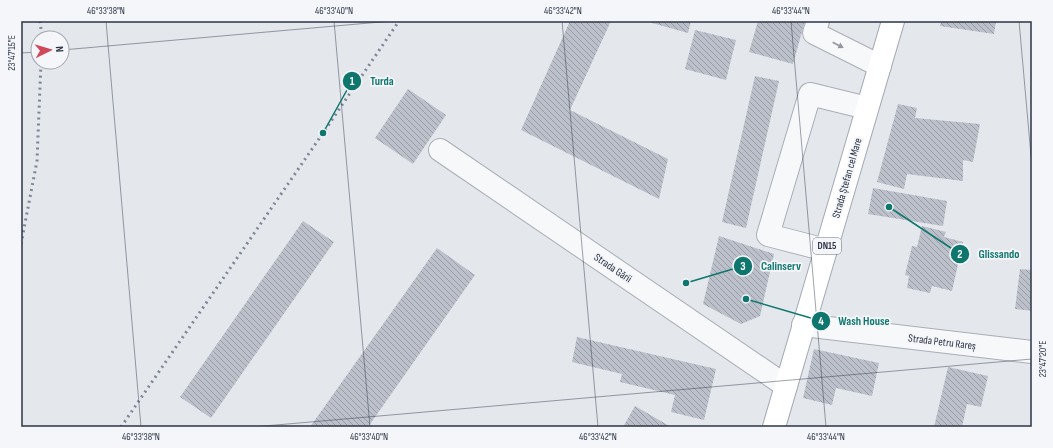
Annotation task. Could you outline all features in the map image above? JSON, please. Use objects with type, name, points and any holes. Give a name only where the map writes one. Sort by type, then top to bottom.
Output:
[{"type":"main road","name":"Strada Ștefan cel Mare","points":[[774,427],[893,21]]},
{"type":"street","points":[[818,21],[814,33],[880,66]]},
{"type":"street","points":[[826,250],[768,235],[810,94],[867,108]]},
{"type":"street","name":"Strada Gării","points":[[440,150],[786,386]]},
{"type":"street","name":"Strada Petru Rareș","points":[[803,325],[1032,352]]},
{"type":"building","points":[[570,21],[611,21],[570,110],[668,159],[659,199],[521,130]]},
{"type":"building","points":[[652,21],[691,21],[688,33],[652,23]]},
{"type":"building","points":[[758,21],[805,21],[793,64],[749,52]]},
{"type":"building","points":[[941,21],[996,21],[994,34],[940,26]]},
{"type":"building","points":[[695,30],[736,40],[726,80],[685,69]]},
{"type":"building","points":[[755,76],[779,81],[746,228],[722,222]]},
{"type":"building","points":[[408,89],[446,115],[413,164],[375,138]]},
{"type":"building","points":[[898,104],[917,108],[915,118],[980,124],[973,162],[963,160],[963,181],[907,174],[904,189],[877,182]]},
{"type":"building","points":[[873,188],[947,201],[943,226],[868,214]]},
{"type":"building","points":[[303,221],[334,242],[211,418],[180,397]]},
{"type":"building","points":[[922,226],[946,232],[944,237],[963,242],[952,291],[932,286],[930,293],[907,288],[909,276],[905,275],[912,246],[917,247]]},
{"type":"building","points":[[719,236],[774,254],[760,316],[741,324],[703,304]]},
{"type":"building","points":[[437,248],[475,275],[368,427],[310,427]]},
{"type":"building","points":[[1020,269],[1032,270],[1032,311],[1015,309]]},
{"type":"building","points":[[577,337],[716,369],[704,420],[671,412],[675,395],[620,382],[622,374],[572,362]]},
{"type":"building","points":[[814,349],[879,363],[872,396],[836,388],[832,405],[803,398]]},
{"type":"building","points":[[948,367],[988,376],[981,407],[967,404],[962,427],[934,427]]},
{"type":"building","points":[[635,406],[671,427],[623,427]]},
{"type":"railway","points":[[40,21],[41,30]]},
{"type":"railway","points":[[121,427],[399,21]]},
{"type":"railway","points":[[21,244],[37,161],[41,70]]},
{"type":"place","name":"Turda","points":[[323,133]]},
{"type":"place","name":"Glissando","points":[[889,207]]},
{"type":"place","name":"Calinserv","points":[[686,283]]},
{"type":"place","name":"Wash House","points":[[746,299]]}]
